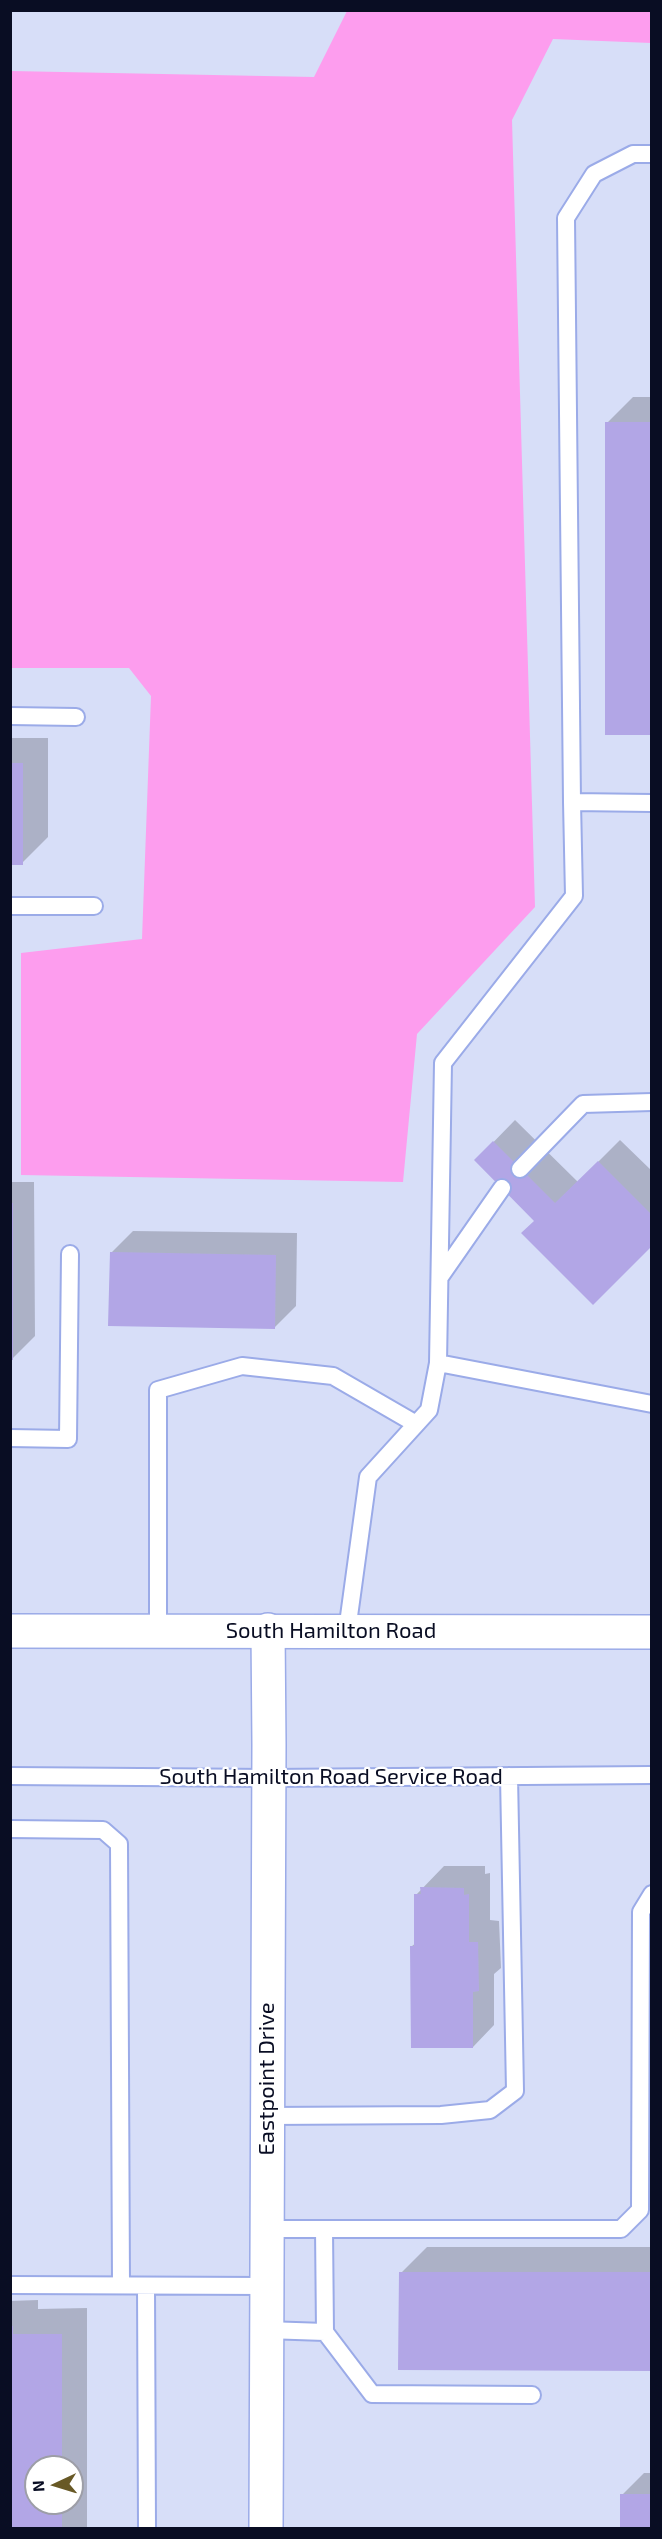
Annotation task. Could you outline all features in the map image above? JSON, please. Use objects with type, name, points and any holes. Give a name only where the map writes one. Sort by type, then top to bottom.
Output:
[{"type":"street","name":"Eastpoint Drive","points":[[266,2529],[268,1630]]},
{"type":"street","name":"South Hamilton Road","points":[[10,1631],[651,1632]]},
{"type":"lane","points":[[347,1631],[368,1477],[429,1410],[438,1363],[443,1063],[574,896],[566,218],[594,174],[633,154],[651,154]]},
{"type":"lane","points":[[10,716],[76,717]]},
{"type":"lane","points":[[572,802],[651,803]]},
{"type":"lane","points":[[10,906],[94,906]]},
{"type":"lane","points":[[520,1169],[583,1104],[651,1102]]},
{"type":"lane","points":[[440,1277],[502,1188]]},
{"type":"lane","points":[[10,1438],[68,1439],[70,1254]]},
{"type":"lane","points":[[438,1363],[651,1404]]},
{"type":"lane","points":[[158,1630],[158,1390],[242,1366],[333,1376],[416,1424]]},
{"type":"lane","name":"South Hamilton Road Service Road","points":[[10,1776],[269,1778],[651,1775]]},
{"type":"lane","points":[[267,2116],[441,2115],[490,2110],[515,2091],[509,1776]]},
{"type":"lane","points":[[10,1829],[103,1830],[119,1844],[121,2285]]},
{"type":"lane","points":[[266,2229],[621,2229],[646,2213],[641,1912],[651,1894]]},
{"type":"lane","points":[[324,2229],[325,2332],[372,2394],[532,2395]]},
{"type":"lane","points":[[10,2285],[266,2286]]},
{"type":"lane","points":[[146,2286],[147,2529]]},
{"type":"lane","points":[[266,2330],[325,2332]]},
{"type":"shaded area","points":[[347,11],[651,11],[651,43],[553,39],[512,120],[535,907],[417,1034],[403,1182],[21,1175],[21,953],[142,939],[151,696],[129,668],[11,668],[11,71],[314,77]]},
{"type":"building","points":[[605,422],[652,422],[652,735],[605,735]]},
{"type":"building","points":[[10,763],[23,763],[23,865],[10,865]]},
{"type":"building","points":[[493,1141],[555,1203],[598,1161],[652,1215],[652,1246],[593,1305],[521,1233],[534,1221],[474,1160]]},
{"type":"building","points":[[10,1203],[13,1203],[13,1360],[10,1360]]},
{"type":"building","points":[[110,1252],[276,1255],[275,1329],[108,1326]]},
{"type":"building","points":[[420,1887],[464,1888],[464,1895],[469,1894],[469,1942],[478,1942],[479,1991],[473,1992],[473,2048],[411,2048],[410,1946],[414,1946],[414,1894],[421,1894]]},
{"type":"building","points":[[399,2272],[652,2272],[652,2371],[398,2370]]},
{"type":"building","points":[[10,2326],[13,2326],[13,2334],[62,2334],[62,2455],[24,2455],[24,2515],[62,2515],[62,2528],[10,2528]]},
{"type":"building","points":[[620,2494],[652,2494],[652,2528],[620,2528]]}]
